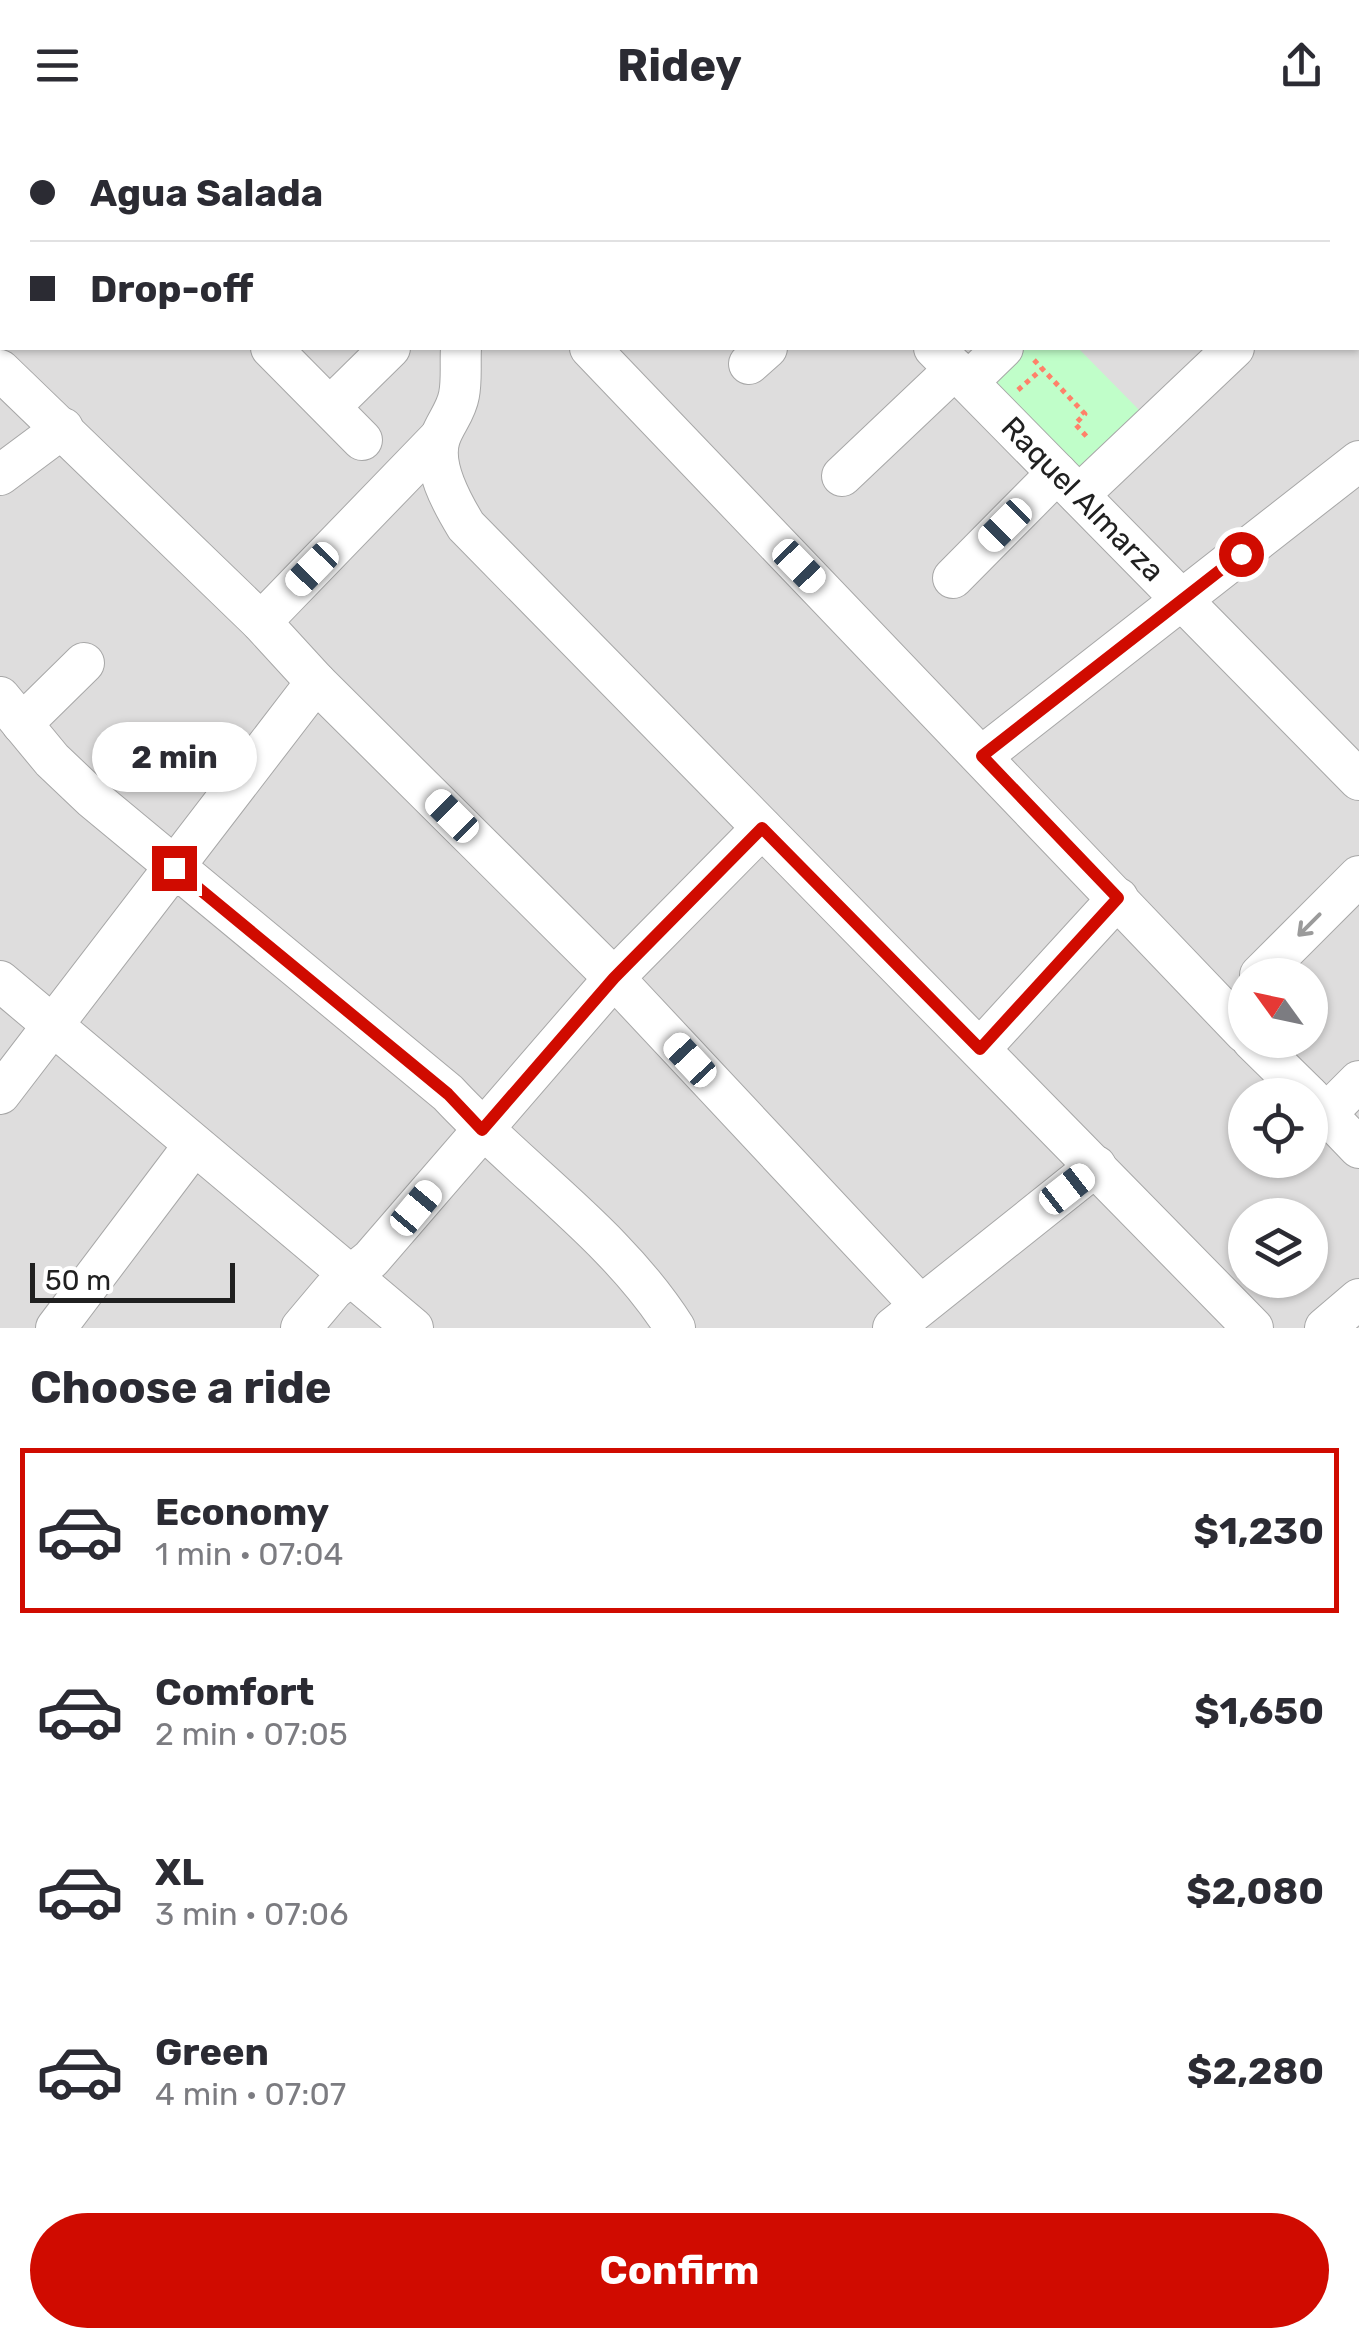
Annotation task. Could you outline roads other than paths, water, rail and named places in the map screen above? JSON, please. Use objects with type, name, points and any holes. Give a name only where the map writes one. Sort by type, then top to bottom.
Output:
[{"type":"street","points":[[273,350],[362,440]]},
{"type":"street","points":[[330,407],[388,350]]},
{"type":"street","points":[[261,622],[440,437],[453,417],[460,394],[449,350]]},
{"type":"street","points":[[592,350],[1118,898],[1228,1002]]},
{"type":"street","points":[[953,578],[1068,484],[1112,462],[1232,350]]},
{"type":"street","points":[[842,476],[952,366],[1018,353]]},
{"type":"street","name":"Raquel Almarza","points":[[952,366],[1359,780]]},
{"type":"street","points":[[0,370],[261,622],[316,682],[614,978],[907,1316],[1096,1166]]},
{"type":"street","points":[[0,475],[63,428]]},
{"type":"street","points":[[440,437],[438,457],[450,500],[466,526],[1253,1328]]},
{"type":"street","points":[[982,756],[1359,461]]},
{"type":"street","points":[[84,662],[11,710],[52,760],[174,868],[448,1094],[630,1266],[675,1328]]},
{"type":"street","points":[[0,1094],[316,682]]},
{"type":"street","points":[[301,1328],[334,1290],[372,1260],[614,978],[762,828]]},
{"type":"street","points":[[1277,958],[1359,876]]},
{"type":"street","points":[[980,1049],[1118,898]]},
{"type":"street","points":[[0,981],[413,1328]]},
{"type":"street","points":[[1270,1058],[1291,1078]]},
{"type":"street","points":[[1328,1096],[1359,1081]]},
{"type":"street","points":[[1328,1116],[1359,1148]]},
{"type":"street","points":[[56,1328],[194,1145]]},
{"type":"street","points":[[1325,1328],[1359,1300]]}]
